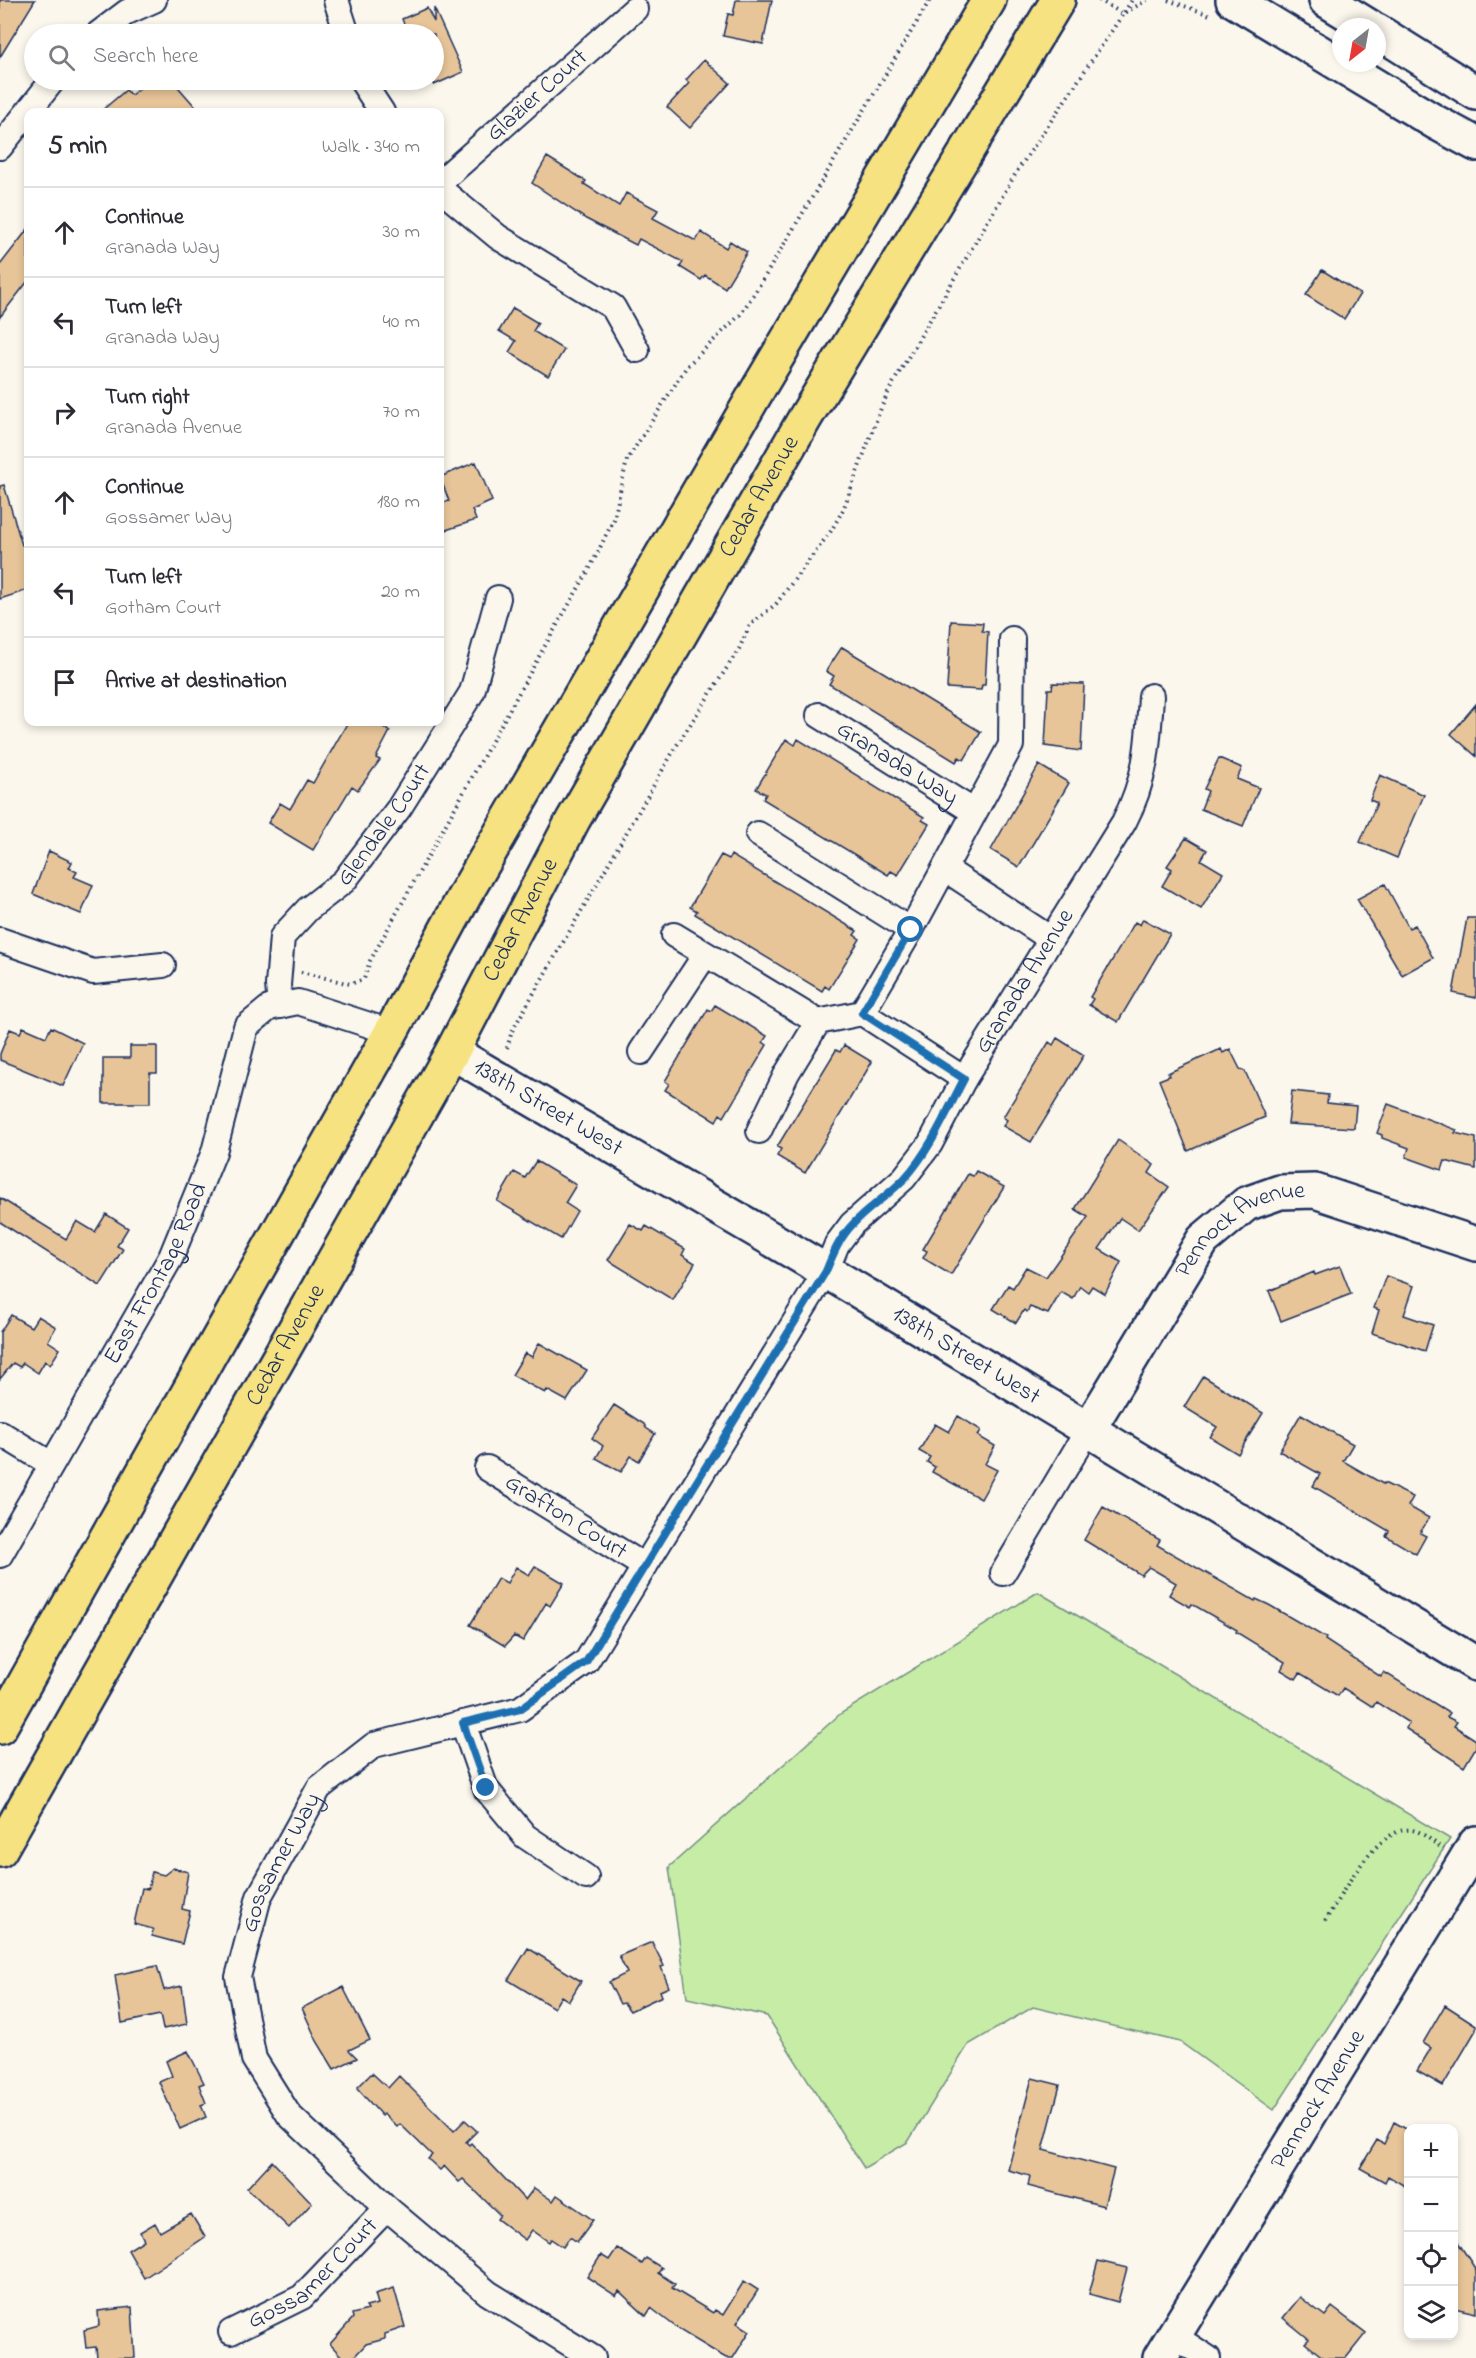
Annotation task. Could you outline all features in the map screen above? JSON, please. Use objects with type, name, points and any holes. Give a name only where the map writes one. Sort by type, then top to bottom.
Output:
[{"type":"highway","points":[[0,1727],[391,1032],[441,936],[757,391],[989,0]]},
{"type":"highway","name":"Cedar Avenue","points":[[0,1850],[452,1052],[573,820],[800,426],[1058,0]]},
{"type":"street","points":[[111,24],[127,12],[153,0]]},
{"type":"street","points":[[336,0],[344,24]]},
{"type":"street","points":[[1233,0],[1435,122],[1476,144]]},
{"type":"street","points":[[1326,0],[1355,18]]},
{"type":"street","name":"Glazier Court","points":[[444,178],[635,9]]},
{"type":"street","points":[[1386,37],[1476,93]]},
{"type":"street","points":[[0,147],[8,122],[42,90]]},
{"type":"street","points":[[368,90],[379,108]]},
{"type":"street","points":[[444,192],[498,237],[613,307],[637,350]]},
{"type":"street","name":"Glendale Court","points":[[289,1004],[278,986],[282,937],[308,909],[344,880],[399,808],[472,692],[498,598]]},
{"type":"street","name":"Granada Way","points":[[862,1013],[911,930],[1011,745],[1012,639]]},
{"type":"street","name":"Granada Avenue","points":[[826,1271],[837,1244],[852,1224],[890,1192],[918,1162],[930,1144],[964,1079],[1134,803],[1146,762],[1151,696]]},
{"type":"street","name":"Granada Way","points":[[819,715],[974,811]]},
{"type":"street","points":[[758,834],[911,930]]},
{"type":"street","points":[[945,868],[1051,939]]},
{"type":"street","points":[[674,935],[818,1022],[862,1013],[964,1079]]},
{"type":"street","points":[[0,940],[93,972],[163,965]]},
{"type":"street","points":[[640,1052],[705,955]]},
{"type":"street","points":[[289,1004],[391,1032]]},
{"type":"street","name":"East Frontage Road","points":[[0,1555],[171,1257],[214,1152],[246,1027],[269,1008],[289,1004]]},
{"type":"street","points":[[759,1131],[787,1073],[818,1022]]},
{"type":"street","name":"138th Street West","points":[[452,1052],[826,1271],[1476,1664]]},
{"type":"street","name":"Pennock Avenue","points":[[1088,1430],[1203,1240],[1246,1204],[1280,1192],[1315,1191],[1476,1244]]},
{"type":"street","name":"Gossamer Way","points":[[593,2358],[488,2293],[387,2208],[289,2115],[254,2059],[238,1977],[258,1897],[319,1788],[374,1745],[520,1709],[586,1662],[826,1271]]},
{"type":"street","points":[[1003,1574],[1088,1430]]},
{"type":"street","points":[[0,1433],[51,1464]]},
{"type":"street","name":"Grafton Court","points":[[487,1468],[644,1566]]},
{"type":"street","points":[[463,1723],[486,1788],[525,1836],[586,1877]]},
{"type":"street","name":"Pennock Avenue","points":[[1167,2347],[1476,1843]]},
{"type":"street","name":"Gossamer Court","points":[[231,2332],[302,2297],[387,2208]]},
{"type":"street","points":[[1167,2347],[1208,2358]]},
{"type":"path","points":[[279,967],[350,984],[364,979],[370,962],[589,570],[614,519],[627,460],[687,366],[740,315],[930,0]]},
{"type":"path","points":[[1099,0],[1123,14]]},
{"type":"path","points":[[507,1048],[513,1031],[606,867],[677,745],[740,649],[750,625],[777,604],[831,531],[843,510],[880,408],[903,362],[1016,173],[1132,0]]},
{"type":"path","points":[[1123,14],[1147,0]]},
{"type":"path","points":[[1325,1921],[1374,1848],[1396,1832],[1415,1831],[1444,1849]]},
{"type":"green space","points":[[1038,1592],[1450,1839],[1274,2110],[1180,2042],[1033,2007],[968,2045],[908,2142],[864,2168],[767,2016],[687,1998],[669,1867],[840,1714]]},
{"type":"building","points":[[0,0],[35,0],[0,57]]},
{"type":"building","points":[[736,0],[772,0],[763,44],[723,36],[728,14],[733,15]]},
{"type":"building","points":[[427,8],[434,22],[434,8],[441,24],[404,24],[402,19]]},
{"type":"building","points":[[444,30],[463,72],[444,81]]},
{"type":"building","points":[[704,60],[730,83],[690,128],[667,107],[689,83],[686,80]]},
{"type":"building","points":[[126,90],[131,95],[137,90],[181,90],[196,108],[105,108]]},
{"type":"building","points":[[547,157],[586,181],[584,184],[619,206],[626,193],[658,210],[653,218],[696,241],[701,232],[726,248],[730,241],[747,252],[725,288],[705,275],[701,280],[680,267],[683,262],[639,239],[636,245],[586,219],[532,183]]},
{"type":"building","points":[[24,234],[24,286],[0,317],[0,265]]},
{"type":"building","points":[[1322,270],[1360,294],[1344,319],[1306,295]]},
{"type":"building","points":[[513,308],[538,323],[533,331],[564,350],[548,376],[509,352],[516,341],[499,331]]},
{"type":"building","points":[[476,462],[492,501],[472,510],[476,520],[444,531],[444,503],[449,501],[444,488],[444,475]]},
{"type":"building","points":[[4,485],[22,545],[24,544],[24,591],[0,599],[0,486]]},
{"type":"building","points":[[951,621],[983,623],[982,631],[988,632],[985,685],[982,685],[981,690],[947,688]]},
{"type":"building","points":[[842,647],[981,732],[964,760],[959,757],[956,762],[829,684],[834,676],[826,671]]},
{"type":"building","points":[[1053,683],[1084,684],[1081,751],[1045,746],[1048,689],[1052,689]]},
{"type":"building","points":[[1476,704],[1476,756],[1451,734]]},
{"type":"building","points":[[346,726],[381,726],[390,731],[376,758],[380,760],[358,790],[352,786],[313,850],[268,823],[280,803],[290,809],[307,780],[313,783]]},
{"type":"building","points":[[786,739],[795,745],[798,739],[924,817],[922,820],[929,824],[898,875],[891,871],[888,875],[763,799],[766,794],[756,789]]},
{"type":"building","points":[[1219,758],[1242,768],[1237,779],[1259,788],[1243,826],[1201,809],[1208,791],[1204,789]]},
{"type":"building","points":[[1039,765],[1069,783],[1019,867],[991,850]]},
{"type":"building","points":[[1380,775],[1424,795],[1397,858],[1360,842],[1377,803],[1370,800]]},
{"type":"building","points":[[1186,838],[1207,850],[1201,860],[1223,873],[1201,909],[1162,886],[1172,869],[1167,866]]},
{"type":"building","points":[[49,851],[72,862],[69,868],[77,872],[74,877],[93,885],[81,914],[33,894]]},
{"type":"building","points":[[721,855],[729,859],[731,855],[857,931],[854,935],[860,939],[829,989],[825,986],[822,991],[695,914],[697,911],[690,907]]},
{"type":"building","points":[[1385,884],[1409,928],[1415,925],[1433,958],[1402,975],[1357,899]]},
{"type":"building","points":[[1467,918],[1476,918],[1476,998],[1453,993]]},
{"type":"building","points":[[1143,919],[1170,934],[1118,1022],[1089,1005],[1093,999],[1090,997],[1135,922],[1140,925]]},
{"type":"building","points":[[715,1005],[767,1036],[763,1042],[767,1045],[724,1117],[720,1114],[716,1121],[665,1090],[669,1084],[665,1081],[708,1009],[711,1011]]},
{"type":"building","points":[[23,1027],[46,1037],[51,1027],[83,1043],[63,1086],[0,1060],[0,1054],[10,1029],[20,1033]]},
{"type":"building","points":[[1057,1038],[1084,1055],[1031,1142],[1003,1126],[1007,1120],[1003,1117],[1049,1042],[1053,1045]]},
{"type":"building","points":[[844,1045],[872,1062],[805,1173],[777,1156],[781,1149],[777,1147],[836,1050],[840,1052]]},
{"type":"building","points":[[130,1046],[157,1046],[157,1073],[150,1073],[150,1103],[103,1103],[103,1058],[130,1058]]},
{"type":"building","points":[[1221,1049],[1223,1053],[1230,1049],[1240,1069],[1245,1071],[1265,1117],[1188,1151],[1159,1080],[1169,1076],[1168,1073]]},
{"type":"building","points":[[1292,1091],[1328,1095],[1327,1103],[1356,1106],[1354,1128],[1288,1124]]},
{"type":"building","points":[[1388,1104],[1457,1130],[1455,1133],[1476,1138],[1476,1169],[1445,1161],[1442,1170],[1406,1157],[1409,1148],[1382,1138],[1382,1135],[1377,1133]]},
{"type":"building","points":[[1118,1140],[1154,1165],[1149,1173],[1169,1187],[1138,1230],[1120,1218],[1099,1249],[1121,1262],[1105,1294],[1092,1286],[1088,1292],[1080,1286],[1073,1299],[1061,1292],[1048,1314],[1030,1307],[1027,1312],[1024,1310],[1016,1323],[993,1309],[1008,1285],[1013,1288],[1026,1267],[1046,1277],[1088,1217],[1075,1209]]},
{"type":"building","points":[[536,1161],[576,1185],[565,1203],[577,1211],[561,1239],[497,1201],[514,1172],[525,1178]]},
{"type":"building","points":[[976,1171],[1004,1187],[951,1275],[923,1258],[927,1251],[923,1249],[968,1174],[973,1176]]},
{"type":"building","points":[[0,1198],[66,1239],[77,1221],[95,1232],[106,1214],[128,1228],[117,1246],[123,1249],[100,1286],[0,1222]]},
{"type":"building","points":[[630,1224],[643,1231],[646,1226],[685,1249],[682,1255],[695,1263],[673,1300],[608,1260]]},
{"type":"building","points":[[1340,1266],[1351,1294],[1281,1321],[1269,1291],[1314,1272],[1315,1275]]},
{"type":"building","points":[[1386,1276],[1414,1286],[1404,1315],[1433,1325],[1425,1351],[1372,1333],[1379,1310],[1374,1308]]},
{"type":"building","points":[[11,1315],[31,1327],[38,1316],[56,1327],[48,1341],[60,1349],[50,1365],[45,1361],[38,1373],[23,1363],[20,1367],[13,1363],[0,1379],[0,1332]]},
{"type":"building","points":[[539,1343],[587,1370],[567,1401],[547,1390],[545,1393],[512,1375],[525,1353],[532,1357]]},
{"type":"building","points":[[1203,1376],[1263,1413],[1238,1454],[1210,1437],[1217,1427],[1184,1407]]},
{"type":"building","points":[[614,1405],[644,1424],[655,1434],[639,1461],[631,1456],[621,1472],[596,1458],[603,1446],[592,1438]]},
{"type":"building","points":[[1301,1414],[1353,1444],[1343,1461],[1383,1484],[1413,1497],[1408,1506],[1429,1518],[1420,1533],[1426,1536],[1416,1554],[1386,1536],[1389,1531],[1313,1486],[1320,1474],[1279,1451]]},
{"type":"building","points":[[958,1416],[981,1430],[978,1436],[995,1446],[985,1464],[997,1470],[981,1499],[932,1472],[935,1467],[927,1462],[930,1457],[919,1451],[935,1424],[949,1432]]},
{"type":"building","points":[[1103,1507],[1160,1540],[1157,1545],[1255,1601],[1256,1599],[1269,1605],[1326,1638],[1325,1640],[1381,1677],[1384,1672],[1450,1713],[1447,1717],[1457,1722],[1454,1726],[1476,1740],[1476,1747],[1464,1767],[1405,1728],[1409,1723],[1376,1702],[1373,1707],[1343,1688],[1338,1696],[1300,1673],[1296,1679],[1281,1670],[1285,1662],[1236,1632],[1237,1630],[1192,1604],[1190,1607],[1169,1595],[1176,1583],[1149,1567],[1141,1575],[1084,1540]]},
{"type":"building","points":[[535,1566],[564,1583],[550,1606],[546,1603],[523,1641],[514,1636],[505,1646],[470,1625],[498,1578],[507,1583],[516,1567],[529,1575]]},
{"type":"building","points":[[173,1868],[188,1872],[182,1909],[190,1911],[182,1944],[152,1936],[153,1929],[134,1924],[142,1888],[148,1889],[152,1872],[164,1875]]},
{"type":"building","points":[[652,1942],[664,1966],[661,1967],[669,1987],[660,1991],[662,1996],[630,2011],[624,2003],[620,2004],[609,1982],[627,1973],[619,1956]]},
{"type":"building","points":[[528,1948],[581,1981],[569,2001],[561,1996],[554,2008],[508,1980]]},
{"type":"building","points":[[157,1966],[164,1990],[182,1986],[187,2024],[163,2029],[160,2015],[122,2023],[115,1975]]},
{"type":"building","points":[[343,1987],[370,2040],[349,2050],[357,2058],[334,2069],[317,2041],[302,2008]]},
{"type":"building","points":[[1445,2005],[1476,2025],[1476,2030],[1443,2086],[1417,2071],[1431,2048],[1423,2043]]},
{"type":"building","points":[[188,2051],[204,2083],[199,2085],[206,2103],[201,2105],[206,2117],[180,2129],[159,2082],[172,2076],[166,2061]]},
{"type":"building","points":[[372,2073],[388,2088],[399,2076],[454,2131],[465,2120],[477,2131],[466,2142],[469,2145],[471,2143],[525,2200],[534,2188],[553,2201],[557,2195],[593,2220],[577,2242],[570,2237],[563,2247],[551,2239],[549,2242],[532,2230],[525,2240],[497,2219],[500,2215],[463,2179],[459,2182],[444,2166],[440,2170],[428,2159],[432,2155],[400,2124],[397,2127],[384,2114],[382,2116],[357,2088]]},
{"type":"building","points":[[1032,2078],[1060,2085],[1043,2150],[1114,2169],[1104,2206],[1028,2186],[1030,2176],[1008,2170]]},
{"type":"building","points":[[1394,2122],[1404,2128],[1404,2186],[1388,2176],[1385,2182],[1360,2168],[1377,2140],[1384,2144]]},
{"type":"building","points":[[272,2161],[312,2203],[289,2228],[247,2188]]},
{"type":"building","points":[[191,2214],[205,2237],[144,2278],[128,2250],[144,2240],[140,2232],[155,2223],[160,2232]]},
{"type":"building","points":[[1458,2242],[1476,2270],[1476,2313],[1458,2309]]},
{"type":"building","points":[[617,2248],[642,2264],[646,2258],[662,2268],[658,2273],[675,2284],[672,2288],[713,2313],[715,2310],[723,2315],[744,2281],[758,2290],[737,2323],[750,2331],[733,2358],[726,2358],[681,2331],[651,2308],[646,2316],[619,2291],[616,2296],[587,2277],[601,2255],[609,2260]]},
{"type":"building","points":[[1098,2261],[1127,2268],[1118,2302],[1089,2294]]},
{"type":"building","points":[[394,2288],[405,2327],[385,2334],[385,2339],[366,2344],[353,2358],[343,2358],[330,2344],[353,2318],[352,2314],[368,2310],[366,2307],[378,2304],[375,2294]]},
{"type":"building","points":[[1300,2297],[1325,2316],[1332,2307],[1366,2333],[1346,2358],[1324,2358],[1305,2343],[1309,2339],[1283,2318]]},
{"type":"building","points":[[132,2307],[135,2358],[97,2358],[96,2347],[86,2348],[84,2330],[99,2326],[98,2311]]},
{"type":"route","points":[[486,1788],[463,1723],[520,1709],[586,1662],[826,1271],[837,1244],[852,1224],[890,1192],[918,1162],[964,1079],[862,1013],[911,930]]}]
